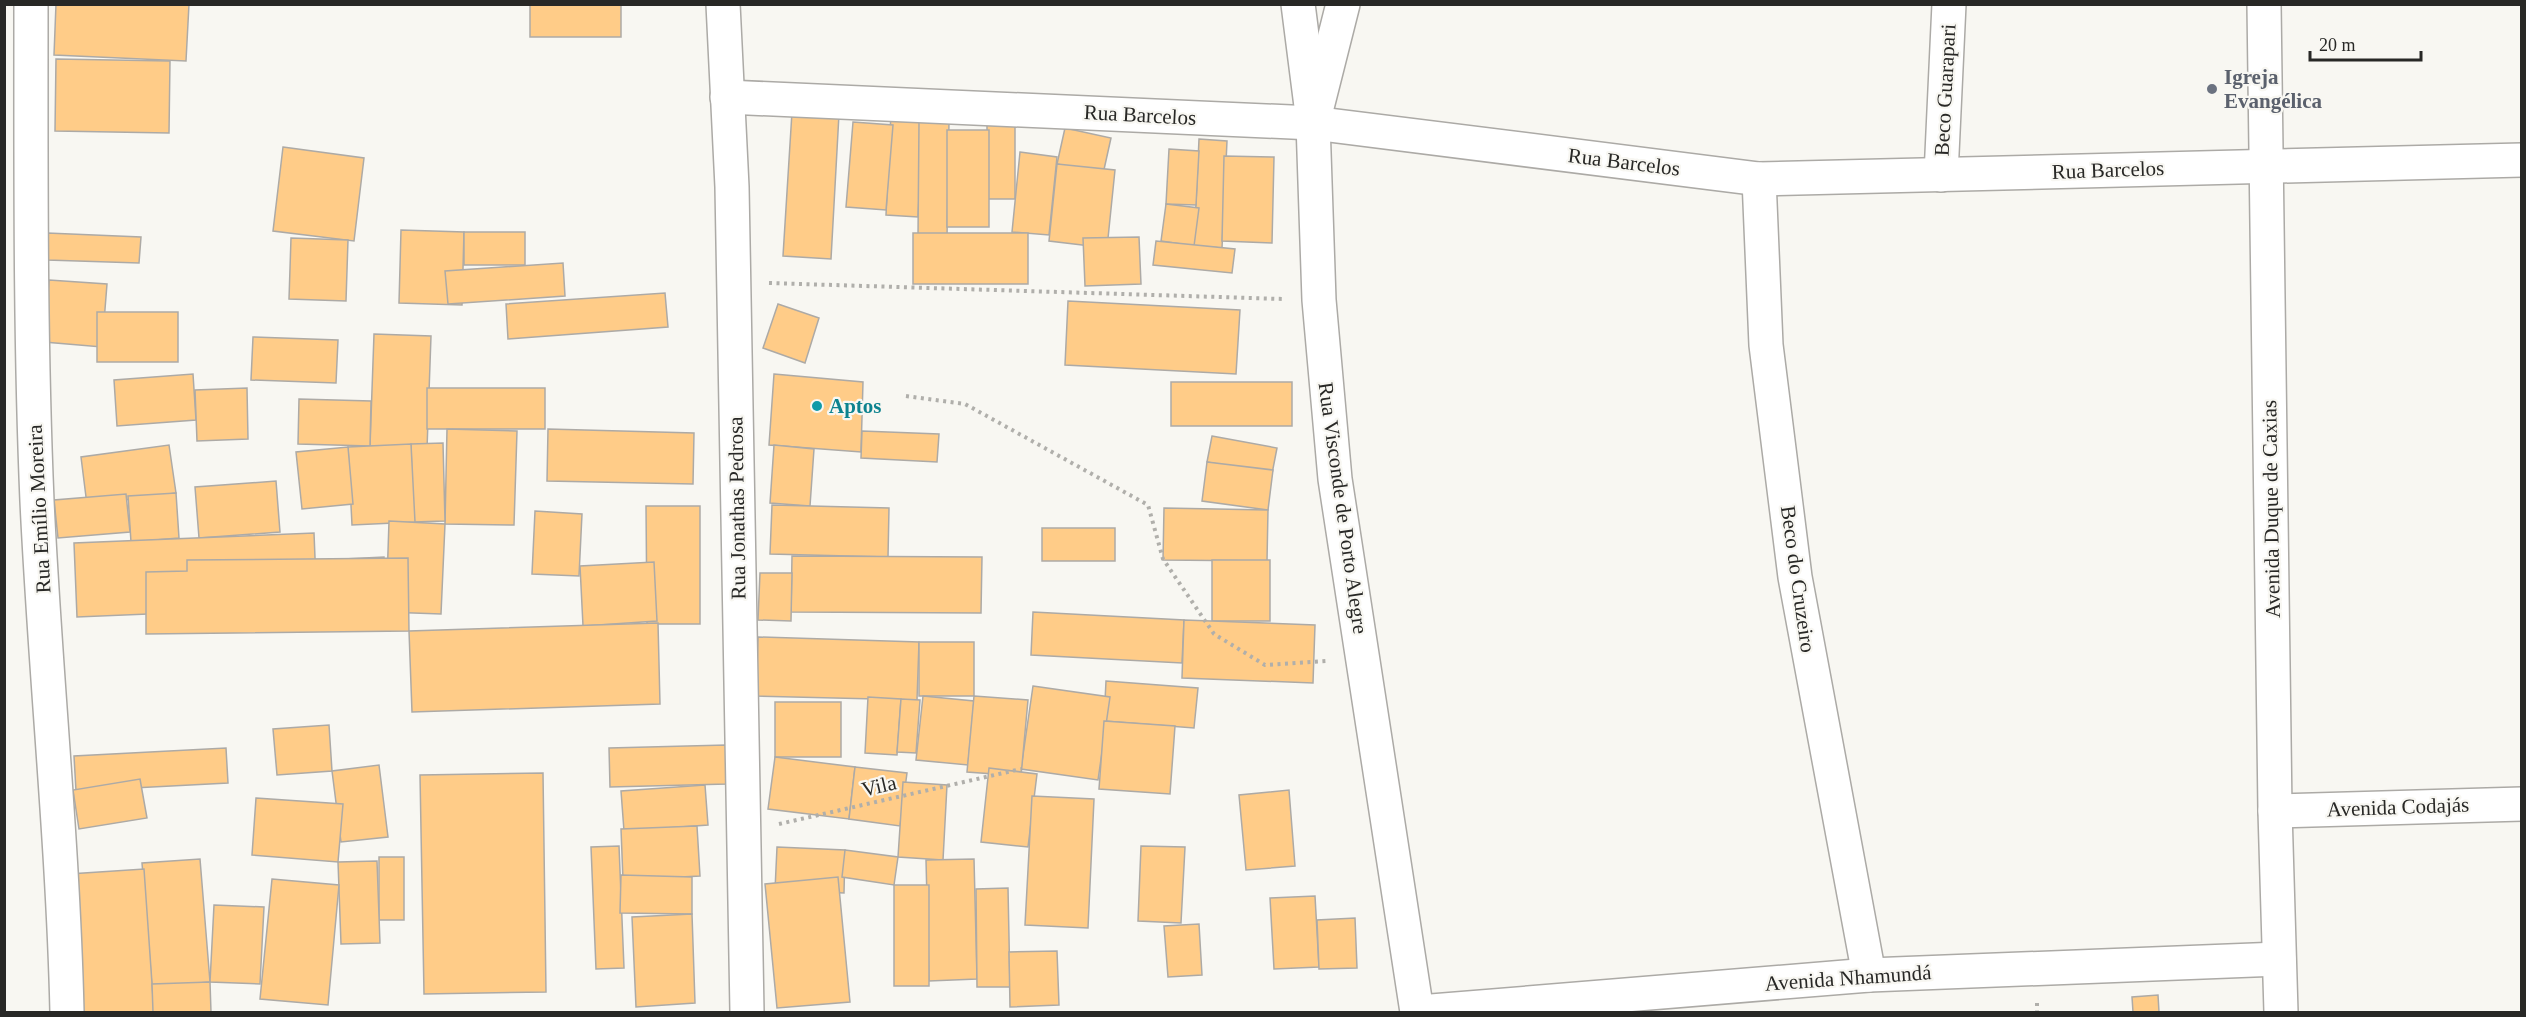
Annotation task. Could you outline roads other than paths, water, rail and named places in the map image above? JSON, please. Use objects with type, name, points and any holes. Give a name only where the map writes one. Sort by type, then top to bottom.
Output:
[{"type":"street","name":"Rua Emílio Moreira","points":[[31,4],[18,194],[65,937],[67,1012]]},
{"type":"street","name":"Rua Jonathas Pedrosa","points":[[723,4],[728,97],[747,1012]]},
{"type":"street","points":[[1298,4],[1313,123]]},
{"type":"street","name":"Rua Visconde de Porto Alegre","points":[[1343,4],[1313,123],[1319,300],[1335,479],[1418,1012]]},
{"type":"street","name":"Beco Guarapari","points":[[1941,175],[1949,4]]},
{"type":"street","name":"Avenida Duque de Caxias","points":[[2264,4],[2275,811],[2281,1012]]},
{"type":"street","name":"Rua Barcelos","points":[[728,97],[1313,123],[1759,179],[2522,160]]},
{"type":"street","name":"Beco do Cruzeiro","points":[[1759,179],[1766,345],[1795,577],[1869,975]]},
{"type":"street","name":"Avenida Codajás","points":[[2275,811],[2522,804]]},
{"type":"street","name":"Avenida Nhamundá","points":[[1418,1012],[1869,975],[2278,959]]},
{"type":"place","name":"Igreja Evangélica","points":[[2212,89]]},
{"type":"place","name":"Aptos","points":[[817,406]]}]
